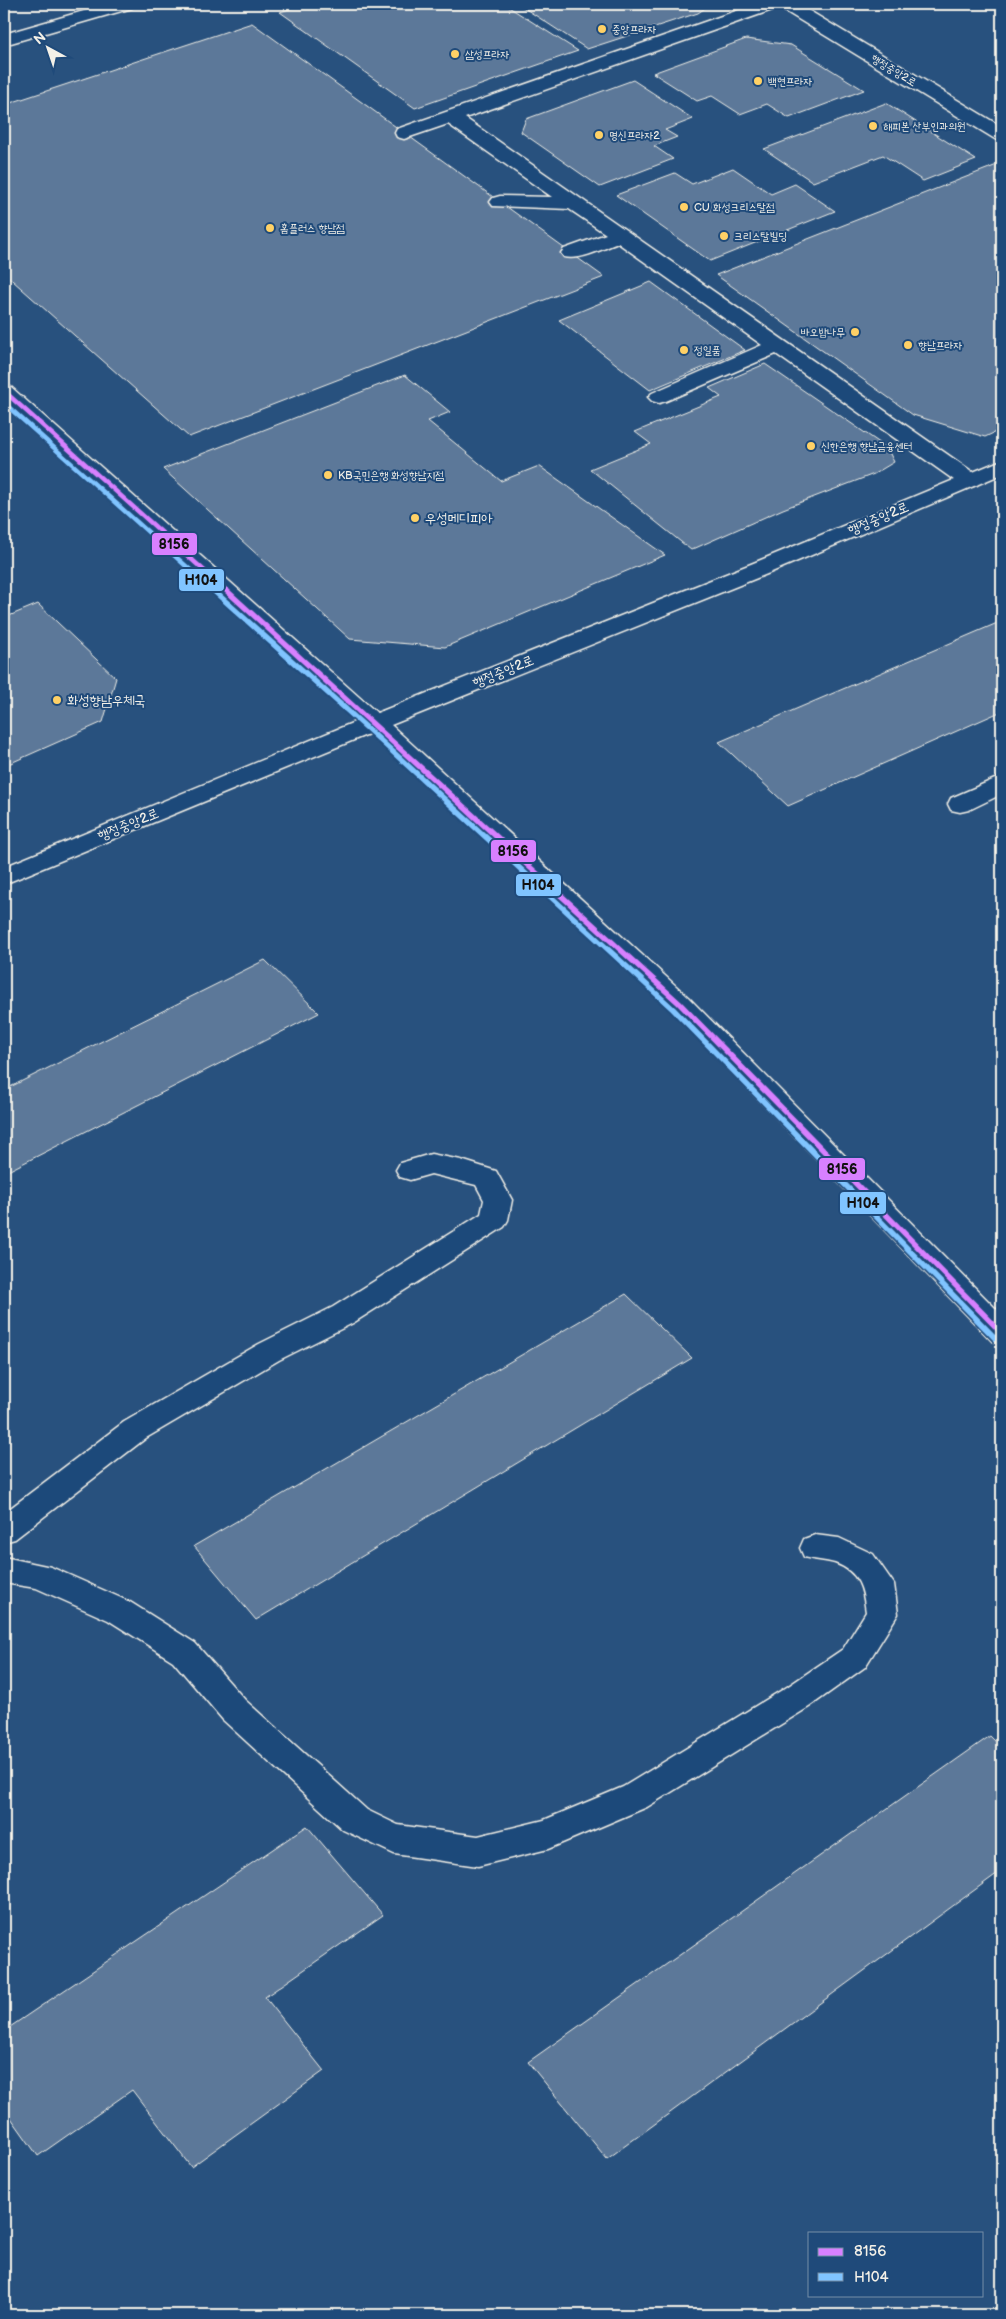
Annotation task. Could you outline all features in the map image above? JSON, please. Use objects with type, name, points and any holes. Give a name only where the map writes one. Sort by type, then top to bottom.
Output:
[{"type":"street","points":[[4,40],[126,4]]},
{"type":"street","points":[[404,133],[772,4]]},
{"type":"street","name":"행정중앙2로","points":[[786,4],[1002,135]]},
{"type":"street","points":[[598,46],[618,58]]},
{"type":"street","points":[[564,56],[584,70]]},
{"type":"street","points":[[451,117],[969,480]]},
{"type":"street","points":[[500,202],[574,203]]},
{"type":"street","points":[[571,253],[620,236]]},
{"type":"street","points":[[659,397],[777,346]]},
{"type":"street","points":[[773,370],[796,359]]},
{"type":"street","points":[[4,391],[374,722],[679,1003],[1002,1333]]},
{"type":"street","name":"행정중앙2로","points":[[4,876],[374,722],[759,569],[1002,466]]},
{"type":"street","points":[[960,804],[1002,784]]},
{"type":"street","points":[[4,1530],[135,1430],[269,1352],[342,1315],[494,1220],[498,1200],[486,1178],[461,1170],[431,1164],[410,1170]]},
{"type":"street","points":[[4,1570],[40,1576],[119,1611],[184,1652],[234,1710],[355,1820],[394,1839],[478,1851],[548,1834],[636,1797],[798,1696],[854,1658],[882,1614],[878,1584],[862,1563],[839,1551],[815,1548]]},
{"type":"building","name":"삼성프라자","points":[[305,4],[504,4],[578,51],[415,108],[280,12]]},
{"type":"building","name":"중앙프라자","points":[[518,4],[711,4],[698,13],[587,49]]},
{"type":"building","name":"홈플러스 향남점","points":[[252,23],[604,277],[189,437],[4,273],[4,105]]},
{"type":"building","name":"백현프라자","points":[[746,39],[791,45],[864,90],[789,118],[767,104],[740,114],[712,96],[697,101],[653,73]]},
{"type":"building","name":"명신프라자2","points":[[633,80],[693,119],[665,130],[677,137],[654,146],[673,159],[600,187],[521,132],[526,119]]},
{"type":"building","name":"해피본 산부인과의원","points":[[886,103],[976,160],[923,181],[883,155],[813,182],[764,149]]},
{"type":"building","name":"향남프라자","points":[[1002,163],[1002,429],[985,437],[913,415],[716,275]]},
{"type":"building","name":"크리스탈빌딩","points":[[733,168],[771,194],[795,184],[835,211],[710,261],[616,195],[675,173],[692,184]]},
{"type":"building","points":[[651,282],[745,350],[650,390],[559,320]]},
{"type":"building","points":[[765,364],[887,448],[894,462],[874,474],[783,509],[691,550],[590,469],[651,444],[635,432],[721,397],[709,388]]},
{"type":"building","name":"우성메디피아","points":[[405,375],[450,412],[428,421],[501,481],[539,466],[665,555],[445,647],[350,639],[163,469]]},
{"type":"building","name":"화성향남우체국","points":[[38,604],[116,678],[103,722],[4,766],[4,618]]},
{"type":"building","points":[[1002,621],[1002,711],[788,806],[719,742]]},
{"type":"building","points":[[265,960],[319,1013],[4,1173],[4,1090]]},
{"type":"building","points":[[626,1294],[692,1358],[256,1620],[194,1546]]},
{"type":"building","points":[[990,1736],[1002,1748],[1002,1870],[607,2159],[528,2062]]},
{"type":"building","points":[[307,1826],[383,1915],[265,1997],[324,2071],[191,2167],[132,2090],[38,2156],[4,2108],[4,2031]]},
{"type":"transit line","name":"8156","points":[[4,391],[374,723],[679,1003],[1002,1333]]},
{"type":"transit line","name":"H104","points":[[4,403],[368,729],[673,1009],[996,1339]]},
{"type":"place","name":"중앙프라자","points":[[602,29]]},
{"type":"place","name":"삼성프라자","points":[[455,54]]},
{"type":"place","name":"백현프라자","points":[[758,81]]},
{"type":"place","name":"해피본 산부인과의원","points":[[873,126]]},
{"type":"place","name":"명신프라자2","points":[[599,135]]},
{"type":"place","name":"CU 화성크리스탈점","points":[[684,207]]},
{"type":"place","name":"홈플러스 향남점","points":[[270,228]]},
{"type":"place","name":"크리스탈빌딩","points":[[724,236]]},
{"type":"place","name":"바오밥나무","points":[[855,332]]},
{"type":"place","name":"향남프라자","points":[[908,345]]},
{"type":"place","name":"정일품","points":[[684,350]]},
{"type":"place","name":"신한은행 향남금융센터","points":[[811,446]]},
{"type":"place","name":"KB국민은행 화성향남지점","points":[[328,475]]},
{"type":"place","name":"우성메디피아","points":[[415,518]]},
{"type":"place","name":"화성향남우체국","points":[[57,700]]}]
